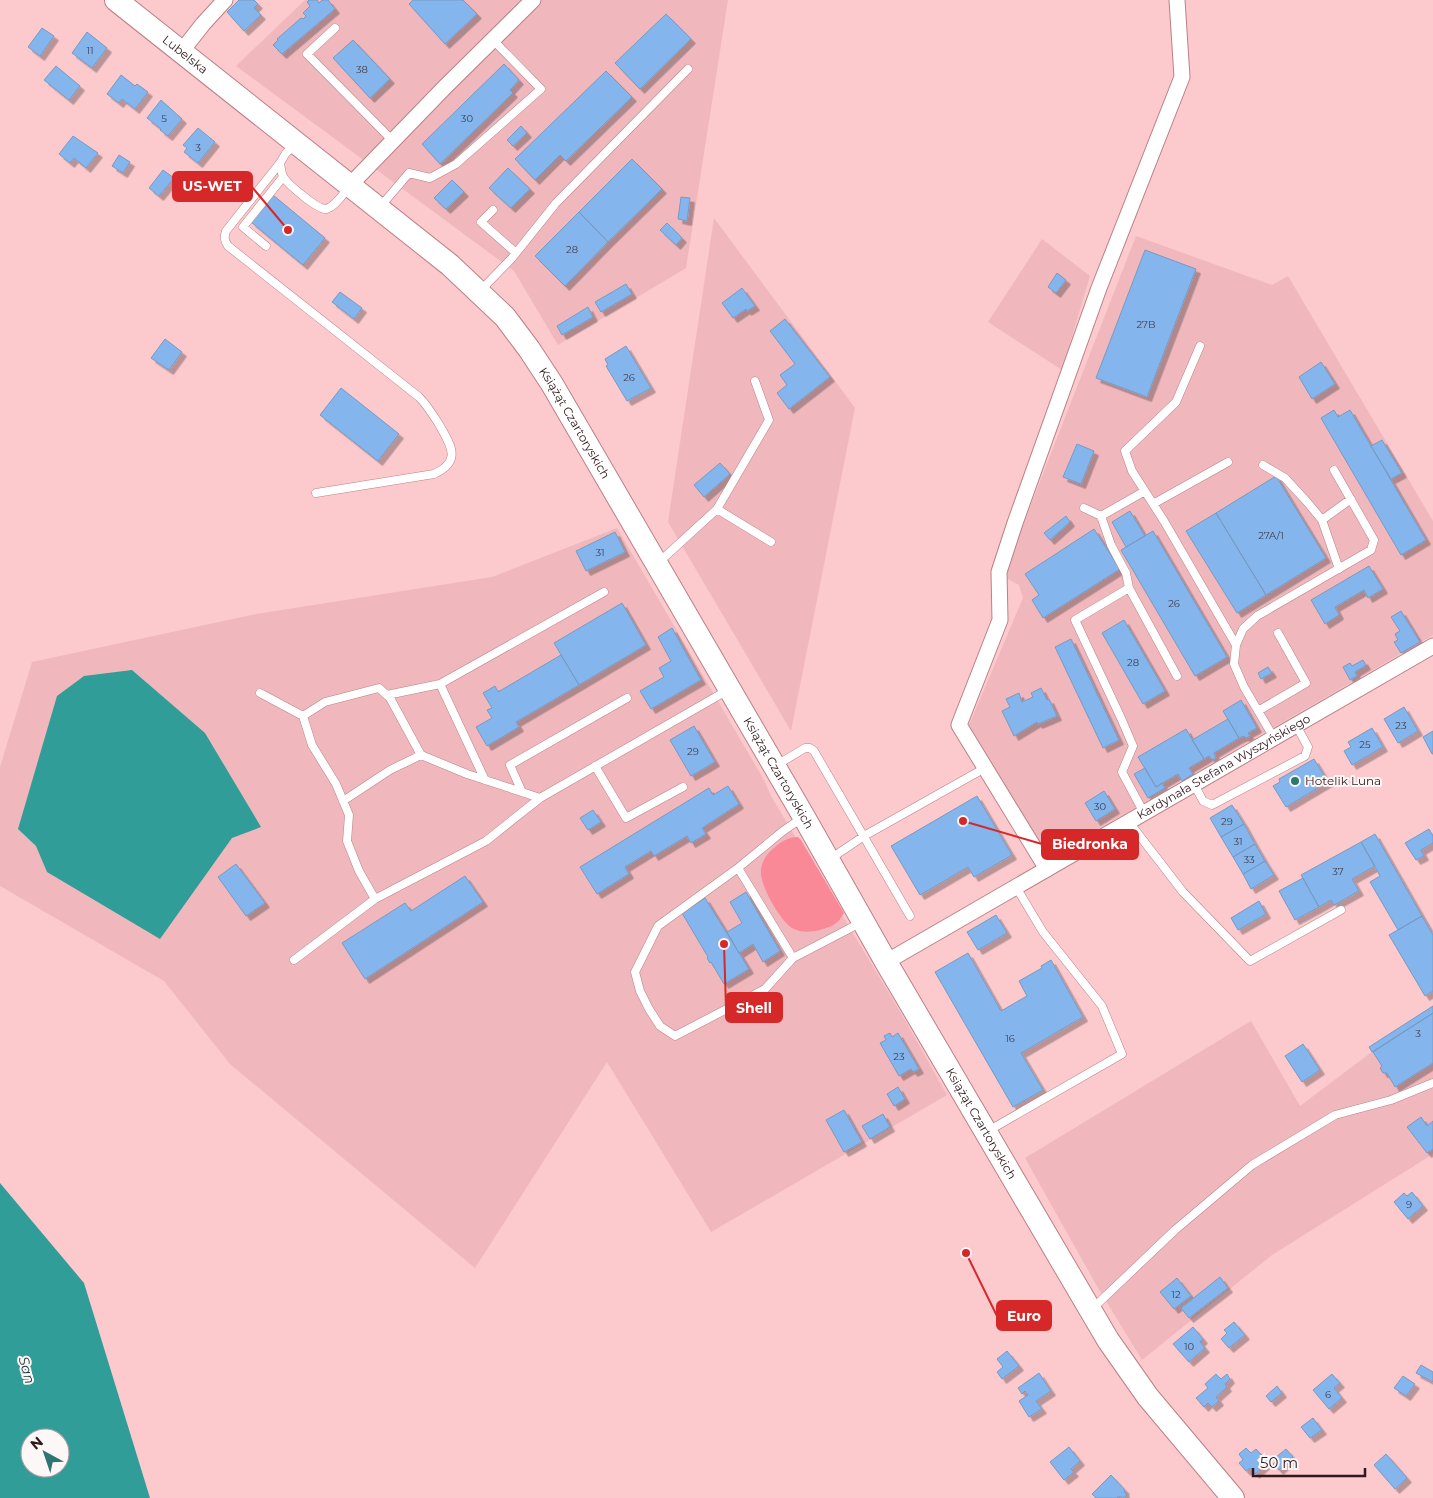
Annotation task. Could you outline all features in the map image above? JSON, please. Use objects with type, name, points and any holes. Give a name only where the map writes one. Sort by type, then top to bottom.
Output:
[{"type":"main road","name":"Lubelska","points":[[116,0],[254,109]]},
{"type":"main road","name":"Książąt Czartoryskich","points":[[254,109],[450,265],[505,316],[534,356],[562,401],[804,817],[886,962],[1108,1340],[1148,1396],[1233,1498]]},
{"type":"street","points":[[181,52],[203,24],[226,0]]},
{"type":"street","points":[[350,186],[534,0]]},
{"type":"street","points":[[1047,869],[959,725],[1000,620],[999,572],[1015,523],[1099,288],[1182,76],[1177,0]]},
{"type":"street","name":"Kardynała Stefana Wyszyńskiego","points":[[886,962],[1433,646]]},
{"type":"lane","points":[[335,28],[308,54],[393,141]]},
{"type":"lane","points":[[379,208],[409,173],[430,178],[456,164],[541,89],[493,40]]},
{"type":"lane","points":[[480,292],[516,253],[556,203],[688,69]]},
{"type":"lane","points":[[296,144],[286,153],[226,231],[224,236],[225,242],[419,397],[430,410],[451,446],[452,453],[447,466],[434,474],[316,493]]},
{"type":"lane","points":[[280,163],[283,177],[322,209],[332,206],[350,186]]},
{"type":"lane","points":[[266,246],[243,227],[283,177]]},
{"type":"lane","points":[[493,210],[480,222],[516,253]]},
{"type":"lane","points":[[1200,346],[1176,402],[1125,451],[1132,472],[1153,504],[1236,645]]},
{"type":"lane","points":[[657,564],[717,510],[769,420],[755,381]]},
{"type":"lane","points":[[1153,504],[1228,462]]},
{"type":"lane","points":[[1263,464],[1285,478],[1322,520],[1339,569]]},
{"type":"lane","points":[[1274,738],[1244,687],[1234,664],[1236,645],[1243,629],[1257,616],[1371,550],[1374,540],[1334,470]]},
{"type":"lane","points":[[1102,516],[1145,491]]},
{"type":"lane","points":[[1322,520],[1351,499]]},
{"type":"lane","points":[[1084,508],[1102,516],[1111,545],[1126,573],[1129,588],[1176,676]]},
{"type":"lane","points":[[717,510],[771,542]]},
{"type":"lane","points":[[1129,588],[1075,620],[1133,746],[1122,772],[1144,813]]},
{"type":"lane","points":[[387,695],[440,684],[604,592]]},
{"type":"lane","points":[[1258,711],[1306,683],[1278,633]]},
{"type":"lane","points":[[440,684],[485,780]]},
{"type":"lane","points":[[303,716],[325,702],[379,688],[390,698],[421,755],[467,774],[540,798]]},
{"type":"lane","points":[[294,960],[375,899],[486,841],[540,798],[729,689]]},
{"type":"lane","points":[[260,694],[303,716],[312,745],[336,784],[350,816],[347,841],[359,871],[375,899]]},
{"type":"lane","points":[[522,792],[510,765],[626,698]]},
{"type":"lane","points":[[1194,784],[1203,801],[1212,805],[1305,756],[1308,747],[1296,725]]},
{"type":"lane","points":[[774,767],[805,748],[810,748],[814,751],[910,916]]},
{"type":"lane","points":[[343,801],[390,770],[421,755]]},
{"type":"lane","points":[[595,766],[626,818],[683,787]]},
{"type":"lane","points":[[828,860],[864,836],[985,768]]},
{"type":"lane","points":[[804,817],[658,926],[635,972],[640,992],[649,1009],[660,1026],[675,1036],[765,989],[792,958],[863,921]]},
{"type":"lane","points":[[1129,822],[1183,892],[1250,961],[1341,910]]},
{"type":"lane","points":[[738,868],[792,958]]},
{"type":"lane","points":[[986,1132],[1122,1054],[1102,1006],[1044,932],[1016,887]]},
{"type":"lane","points":[[1090,1310],[1175,1230],[1252,1165],[1336,1115],[1391,1100],[1433,1083]]},
{"type":"shaded area","points":[[305,0],[728,0],[686,268],[558,345],[514,271],[236,66]]},
{"type":"shaded area","points":[[714,218],[855,408],[791,731],[668,522]]},
{"type":"shaded area","points":[[1136,236],[1272,285],[1288,276],[1433,521],[1433,635],[1048,858],[969,725],[1023,598],[1019,585],[1003,576]]},
{"type":"shaded area","points":[[1042,239],[1090,276],[1062,370],[988,322]]},
{"type":"shaded area","points":[[617,528],[764,780],[771,796],[905,1020],[947,1095],[711,1232],[607,1062],[475,1268],[230,1064],[164,981],[0,886],[0,767],[32,662],[256,614],[492,577]]},
{"type":"shaded area","points":[[798,837],[844,913],[834,924],[810,932],[794,929],[783,919],[767,893],[761,876],[762,863],[769,852],[785,840]]},
{"type":"shaded area","points":[[1433,1010],[1433,1154],[1272,1255],[1142,1360],[1098,1288],[1025,1158],[1251,1021],[1300,1106],[1373,1051]]},
{"type":"water","points":[[132,670],[205,733],[261,827],[232,838],[160,939],[47,872],[36,846],[18,829],[57,696],[84,676]]},
{"type":"water","name":"San","points":[[0,1183],[84,1283],[150,1498],[0,1498]]},
{"type":"building","points":[[239,0],[254,0],[258,4],[254,8],[261,15],[244,31],[227,12]]},
{"type":"building","points":[[309,0],[317,0],[319,3],[322,0],[328,0],[335,9],[282,54],[273,45],[277,39],[301,18],[303,19],[306,16],[303,13],[310,6],[307,2]]},
{"type":"building","points":[[413,0],[463,0],[477,14],[445,44],[409,4]]},
{"type":"building","points":[[666,14],[691,39],[640,89],[615,63]]},
{"type":"building","points":[[42,28],[54,36],[40,56],[28,47]]},
{"type":"building","points":[[87,32],[107,48],[92,68],[72,53]]},
{"type":"building","points":[[353,40],[390,79],[370,98],[333,58]]},
{"type":"building","points":[[504,64],[519,80],[510,90],[513,93],[440,164],[422,144]]},
{"type":"building","points":[[56,66],[80,86],[69,100],[44,80]]},
{"type":"building","points":[[606,71],[632,97],[566,161],[560,155],[535,180],[515,159]]},
{"type":"building","points":[[121,75],[135,86],[137,84],[148,92],[135,109],[122,99],[119,103],[107,94]]},
{"type":"building","points":[[161,100],[182,119],[168,136],[147,118]]},
{"type":"building","points":[[521,126],[527,133],[513,146],[507,140]]},
{"type":"building","points":[[198,128],[215,142],[198,163],[184,152],[187,148],[183,145]]},
{"type":"building","points":[[73,136],[98,153],[86,168],[74,158],[70,163],[59,154]]},
{"type":"building","points":[[119,155],[130,162],[123,173],[112,166]]},
{"type":"building","points":[[632,159],[662,189],[608,242],[579,212]]},
{"type":"building","points":[[508,168],[530,189],[511,208],[489,188]]},
{"type":"building","points":[[163,170],[174,178],[159,196],[149,188]]},
{"type":"building","points":[[452,180],[464,192],[446,209],[434,198]]},
{"type":"building","points":[[273,195],[325,238],[303,265],[251,222]]},
{"type":"building","points":[[681,197],[690,198],[687,221],[678,219]]},
{"type":"building","points":[[579,212],[608,242],[565,286],[535,256]]},
{"type":"building","points":[[667,223],[682,238],[676,245],[660,230]]},
{"type":"building","points":[[1145,250],[1196,269],[1147,397],[1096,378]]},
{"type":"building","points":[[1057,273],[1066,280],[1056,293],[1048,287]]},
{"type":"building","points":[[626,284],[632,294],[601,312],[595,302]]},
{"type":"building","points":[[742,288],[755,306],[747,311],[746,309],[733,318],[722,303]]},
{"type":"building","points":[[340,292],[362,308],[354,319],[332,302]]},
{"type":"building","points":[[588,307],[593,317],[562,335],[557,326]]},
{"type":"building","points":[[785,319],[830,377],[789,409],[777,393],[787,385],[780,375],[795,364],[770,331]]},
{"type":"building","points":[[165,339],[182,352],[169,370],[151,358]]},
{"type":"building","points":[[626,346],[651,388],[627,401],[606,366],[608,365],[605,359]]},
{"type":"building","points":[[1321,362],[1335,384],[1312,399],[1299,377]]},
{"type":"building","points":[[341,388],[399,434],[378,461],[320,415]]},
{"type":"building","points":[[1334,410],[1338,417],[1350,410],[1426,540],[1401,555],[1321,418]]},
{"type":"building","points":[[1382,440],[1402,473],[1391,479],[1371,446]]},
{"type":"building","points":[[1077,444],[1094,451],[1081,484],[1063,477]]},
{"type":"building","points":[[720,463],[730,474],[704,497],[694,485]]},
{"type":"building","points":[[1276,476],[1326,558],[1266,595],[1216,513]]},
{"type":"building","points":[[1130,511],[1145,536],[1126,547],[1112,522]]},
{"type":"building","points":[[1216,513],[1266,595],[1237,613],[1186,531]]},
{"type":"building","points":[[1066,516],[1070,522],[1050,540],[1044,533]]},
{"type":"building","points":[[1094,529],[1120,569],[1043,618],[1032,600],[1039,595],[1025,574]]},
{"type":"building","points":[[1153,531],[1227,657],[1195,676],[1121,550]]},
{"type":"building","points":[[615,532],[625,552],[586,571],[576,551]]},
{"type":"building","points":[[1369,566],[1383,589],[1368,598],[1364,590],[1335,607],[1339,615],[1325,624],[1311,600]]},
{"type":"building","points":[[622,603],[646,645],[579,685],[554,643]]},
{"type":"building","points":[[1401,611],[1420,642],[1401,653],[1394,642],[1398,640],[1395,634],[1400,631],[1391,617]]},
{"type":"building","points":[[1124,620],[1165,691],[1143,704],[1102,633]]},
{"type":"building","points":[[672,628],[701,680],[651,709],[640,691],[664,677],[659,668],[671,661],[658,637]]},
{"type":"building","points":[[1071,639],[1119,740],[1103,748],[1055,647]]},
{"type":"building","points":[[561,655],[579,685],[516,722],[519,727],[487,746],[476,727],[492,718],[487,710],[492,708],[483,693],[495,686],[498,692]]},
{"type":"building","points":[[1363,660],[1366,665],[1355,672],[1357,676],[1350,680],[1343,667],[1350,663],[1352,666]]},
{"type":"building","points":[[1268,667],[1272,673],[1261,679],[1258,673]]},
{"type":"building","points":[[1041,688],[1057,716],[1038,724],[1037,722],[1014,736],[1002,711],[1010,707],[1006,699],[1019,693],[1022,702],[1033,697],[1031,693]]},
{"type":"building","points":[[1241,700],[1257,728],[1248,733],[1250,736],[1246,738],[1244,736],[1239,738],[1223,711]]},
{"type":"building","points":[[1404,707],[1418,731],[1398,743],[1384,719]]},
{"type":"building","points":[[1228,719],[1239,738],[1214,753],[1216,758],[1212,760],[1209,756],[1204,759],[1192,740]]},
{"type":"building","points":[[694,726],[715,762],[691,776],[670,740]]},
{"type":"building","points":[[1372,728],[1383,747],[1352,765],[1344,751],[1351,747],[1348,742]]},
{"type":"building","points":[[1186,729],[1204,759],[1189,768],[1193,774],[1182,781],[1178,774],[1156,787],[1138,757]]},
{"type":"building","points":[[1433,731],[1433,754],[1432,754],[1423,737]]},
{"type":"building","points":[[1314,759],[1328,782],[1286,807],[1273,786],[1280,782],[1279,779]]},
{"type":"building","points":[[1145,768],[1156,787],[1162,783],[1165,788],[1148,798],[1134,774]]},
{"type":"building","points":[[728,786],[739,804],[702,828],[706,834],[691,843],[687,836],[654,856],[651,851],[625,867],[629,874],[597,894],[580,867],[709,788],[713,795]]},
{"type":"building","points":[[1104,791],[1115,809],[1096,821],[1085,803]]},
{"type":"building","points":[[977,796],[1012,855],[974,877],[968,867],[920,895],[891,846]]},
{"type":"building","points":[[1232,805],[1244,824],[1221,837],[1210,818]]},
{"type":"building","points":[[593,810],[601,822],[588,830],[580,818]]},
{"type":"building","points":[[1244,824],[1255,844],[1233,857],[1221,837]]},
{"type":"building","points":[[1429,829],[1433,836],[1433,843],[1421,850],[1424,856],[1416,860],[1405,843]]},
{"type":"building","points":[[1375,834],[1422,916],[1398,930],[1370,882],[1380,876],[1361,842]]},
{"type":"building","points":[[1361,842],[1375,866],[1352,879],[1359,891],[1334,905],[1331,900],[1319,907],[1301,875]]},
{"type":"building","points":[[1255,844],[1265,861],[1243,874],[1233,857]]},
{"type":"building","points":[[1265,861],[1274,875],[1251,889],[1243,874]]},
{"type":"building","points":[[236,864],[265,903],[246,916],[218,877]]},
{"type":"building","points":[[465,876],[483,902],[365,979],[342,943],[405,903],[411,911]]},
{"type":"building","points":[[1303,878],[1319,907],[1295,920],[1279,891]]},
{"type":"building","points":[[746,892],[780,951],[763,962],[753,944],[739,953],[727,932],[742,923],[730,902]]},
{"type":"building","points":[[705,898],[749,969],[724,984],[682,913]]},
{"type":"building","points":[[1259,901],[1266,914],[1238,930],[1231,918]]},
{"type":"building","points":[[996,915],[1007,933],[978,950],[967,932]]},
{"type":"building","points":[[1422,916],[1433,935],[1433,991],[1425,996],[1389,935]]},
{"type":"building","points":[[968,953],[1001,1011],[1027,996],[1019,981],[1042,968],[1041,966],[1051,960],[1083,1017],[1021,1053],[1043,1090],[1013,1107],[935,972]]},
{"type":"building","points":[[1433,1006],[1433,1013],[1372,1052],[1369,1047]]},
{"type":"building","points":[[1433,1013],[1433,1063],[1395,1087],[1387,1073],[1383,1073],[1380,1068],[1382,1066],[1373,1052]]},
{"type":"building","points":[[890,1033],[892,1037],[898,1033],[919,1069],[913,1072],[911,1069],[899,1076],[880,1043],[886,1040],[884,1036]]},
{"type":"building","points":[[1303,1044],[1320,1070],[1302,1082],[1285,1056]]},
{"type":"building","points":[[898,1087],[905,1099],[894,1106],[887,1094]]},
{"type":"building","points":[[844,1110],[862,1142],[844,1152],[826,1120]]},
{"type":"building","points":[[883,1114],[890,1127],[870,1139],[862,1126]]},
{"type":"building","points":[[1421,1117],[1427,1126],[1433,1121],[1433,1149],[1427,1153],[1407,1127]]},
{"type":"building","points":[[1412,1192],[1423,1206],[1408,1219],[1394,1202],[1404,1193],[1407,1196]]},
{"type":"building","points":[[1220,1277],[1228,1288],[1189,1318],[1181,1308]]},
{"type":"building","points":[[1177,1278],[1191,1296],[1174,1309],[1160,1292]]},
{"type":"building","points":[[1234,1322],[1245,1335],[1229,1348],[1221,1339],[1227,1333],[1224,1330]]},
{"type":"building","points":[[1193,1327],[1203,1339],[1200,1342],[1205,1348],[1189,1362],[1173,1344]]},
{"type":"building","points":[[1007,1351],[1019,1366],[1002,1379],[997,1372],[1003,1367],[997,1359]]},
{"type":"building","points":[[1421,1365],[1433,1372],[1433,1382],[1416,1373]]},
{"type":"building","points":[[1039,1373],[1051,1391],[1036,1401],[1042,1409],[1029,1417],[1019,1401],[1028,1395],[1025,1391],[1022,1394],[1018,1388]]},
{"type":"building","points":[[1216,1374],[1221,1379],[1227,1374],[1230,1379],[1225,1384],[1227,1387],[1216,1397],[1219,1401],[1212,1407],[1208,1403],[1204,1407],[1196,1398],[1208,1388],[1205,1384]]},
{"type":"building","points":[[1332,1374],[1340,1383],[1334,1388],[1342,1398],[1329,1409],[1313,1390]]},
{"type":"building","points":[[1403,1376],[1415,1384],[1406,1396],[1394,1388]]},
{"type":"building","points":[[1277,1386],[1282,1393],[1271,1402],[1266,1396]]},
{"type":"building","points":[[1313,1418],[1322,1430],[1310,1438],[1301,1427]]},
{"type":"building","points":[[1069,1447],[1080,1461],[1071,1469],[1074,1472],[1064,1480],[1050,1462]]},
{"type":"building","points":[[1246,1448],[1251,1453],[1256,1449],[1268,1462],[1255,1474],[1250,1468],[1246,1471],[1239,1463],[1243,1460],[1239,1454]]},
{"type":"building","points":[[1286,1449],[1293,1457],[1279,1470],[1273,1464],[1277,1460],[1275,1458]]},
{"type":"building","points":[[1386,1454],[1407,1478],[1395,1489],[1374,1465]]},
{"type":"building","points":[[1111,1475],[1125,1490],[1124,1492],[1127,1495],[1123,1498],[1119,1496],[1117,1498],[1096,1498],[1092,1494]]},
{"type":"place","name":"US-WET","points":[[288,230]]},
{"type":"place","name":"Hotelik Luna","points":[[1295,781]]},
{"type":"place","name":"Biedronka","points":[[963,821]]},
{"type":"place","name":"Shell","points":[[724,944]]},
{"type":"place","name":"Euro","points":[[966,1253]]}]
